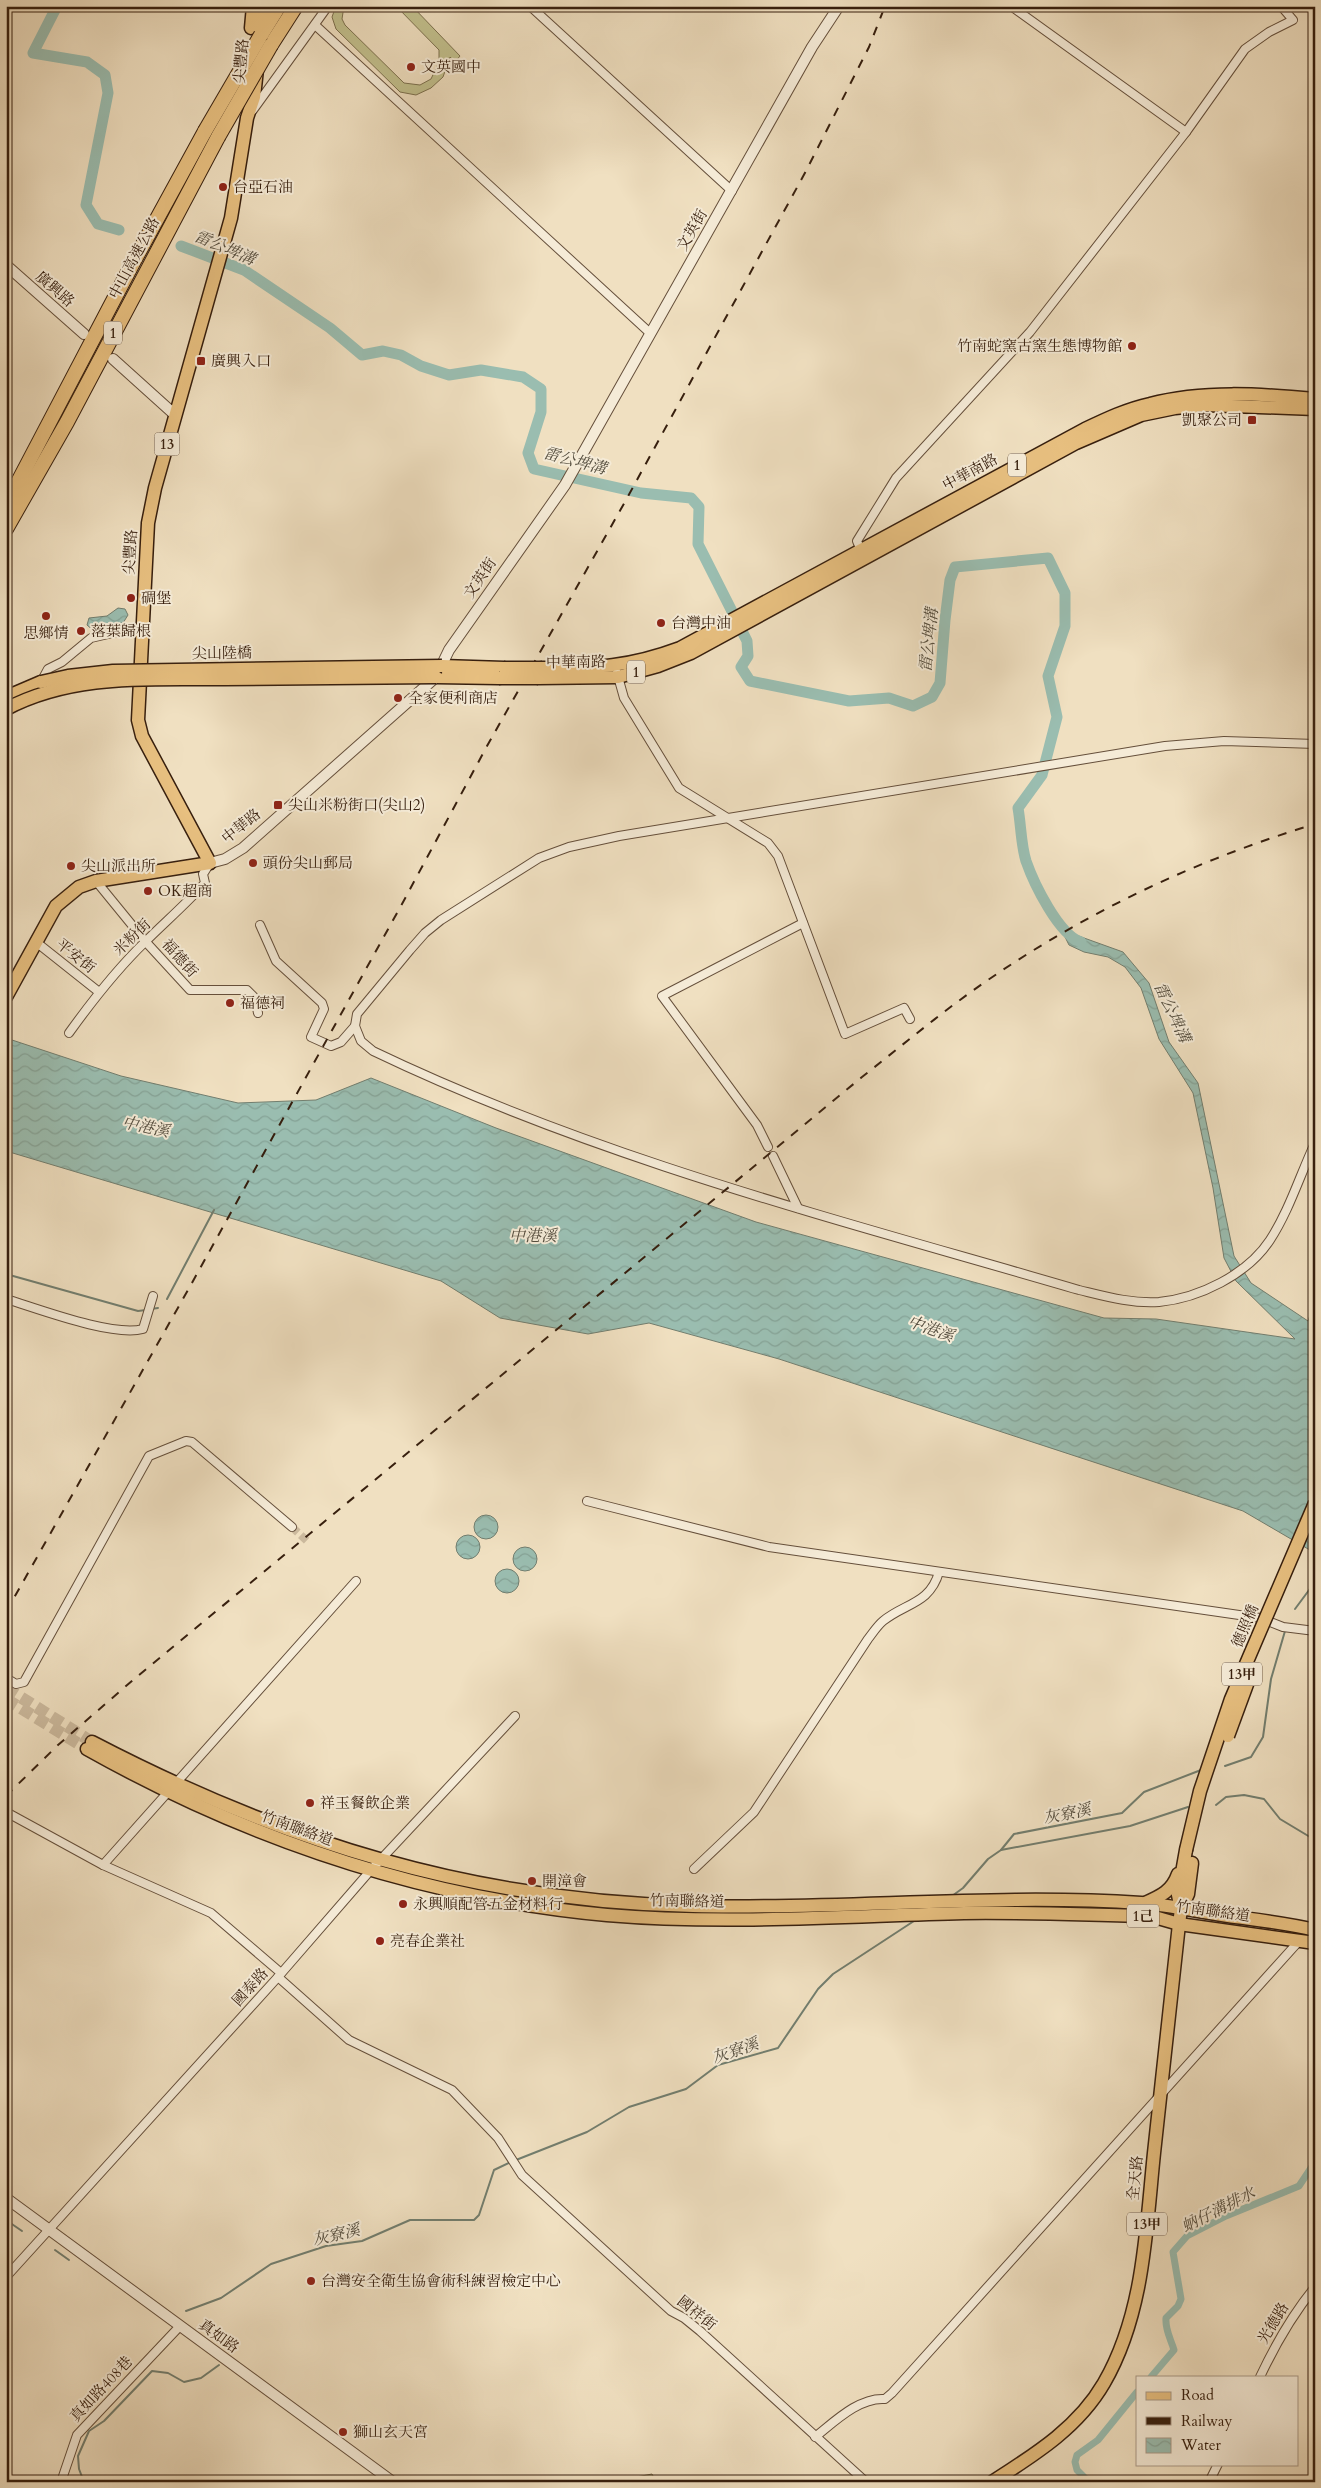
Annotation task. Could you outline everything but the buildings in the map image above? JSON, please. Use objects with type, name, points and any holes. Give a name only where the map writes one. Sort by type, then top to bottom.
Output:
[{"type":"highway","name":"中山高速公路","points":[[6,505],[134,260],[212,134],[266,40],[279,6]]},
{"type":"highway","name":"中山高速公路","points":[[266,40],[296,6]]},
{"type":"highway","name":"中山高速公路","points":[[6,529],[67,422],[152,258],[212,134]]},
{"type":"main road","name":"尖豐路","points":[[247,118],[244,101],[253,6]]},
{"type":"main road","name":"尖豐路","points":[[210,863],[142,736],[138,720],[148,523],[174,414],[224,242],[240,172],[247,118],[254,96],[262,6]]},
{"type":"main road","name":"中華南路","points":[[439,672],[617,672],[639,662],[672,656],[725,631],[958,502],[1137,412],[1205,405],[1315,398]]},
{"type":"main road","name":"中華南路","points":[[1277,401],[1315,409]]},
{"type":"main road","name":"尖山陸橋","points":[[6,697],[41,682],[68,676],[113,671],[439,672]]},
{"type":"main road","name":"尖山陸橋","points":[[6,710],[37,695],[88,682],[439,672]]},
{"type":"main road","name":"中華路","points":[[6,997],[56,906],[79,887],[96,881],[210,863]]},
{"type":"main road","name":"德照橋","points":[[1190,1850],[1200,1791],[1231,1699],[1315,1503]]},
{"type":"main road","name":"德照橋","points":[[1190,1850],[1207,1795],[1242,1697],[1315,1525]]},
{"type":"main road","name":"竹南聯絡道","points":[[89,1746],[268,1836],[370,1871],[497,1900],[605,1914],[698,1918],[968,1906],[1055,1899],[1145,1903],[1309,1930]]},
{"type":"main road","name":"竹南聯絡道","points":[[172,1788],[268,1824],[382,1861],[538,1895],[618,1903],[890,1910]]},
{"type":"main road","points":[[1145,1903],[1161,1896],[1174,1886],[1190,1850]]},
{"type":"main road","name":"13甲","points":[[1181,1909],[1188,1894],[1190,1850]]},
{"type":"main road","name":"竹南聯絡道","points":[[968,1906],[1151,1916],[1180,1924],[1309,1930]]},
{"type":"main road","name":"全天路","points":[[992,2482],[1044,2448],[1084,2410],[1103,2384],[1118,2357],[1132,2315],[1140,2281],[1181,1909]]},
{"type":"main road","name":"竹南聯絡道","points":[[1309,1930],[1315,1943]]},
{"type":"street","points":[[247,118],[328,6]]},
{"type":"street","points":[[530,6],[732,191]]},
{"type":"street","name":"文英街","points":[[439,672],[448,650],[565,485],[812,47],[839,6]]},
{"type":"street","points":[[1011,6],[1186,132]]},
{"type":"street","points":[[863,555],[857,541],[896,478],[1030,332],[1186,132],[1245,49],[1269,32],[1293,20],[1281,6]]},
{"type":"street","points":[[315,25],[650,333]]},
{"type":"street","name":"廣興路","points":[[6,266],[84,334]]},
{"type":"street","points":[[113,359],[174,414]]},
{"type":"street","points":[[41,682],[48,668],[62,662],[91,638],[124,630],[143,629]]},
{"type":"street","name":"中華路","points":[[210,863],[225,859],[243,848],[439,672]]},
{"type":"street","points":[[617,672],[624,698],[669,776],[679,788],[724,818],[768,843],[778,856],[845,1034],[904,1008],[910,1019]]},
{"type":"street","points":[[1315,744],[1232,741],[1174,745],[618,836],[569,848],[539,858],[426,933],[357,1014],[356,1026],[361,1041],[373,1051],[503,1110],[692,1177],[1110,1297],[1158,1302],[1187,1297],[1227,1279],[1243,1267],[1257,1256],[1270,1240],[1315,1143]]},
{"type":"street","name":"米粉街","points":[[69,1033],[99,992],[146,941],[205,884],[203,874],[210,863]]},
{"type":"street","name":"福德街","points":[[96,881],[190,990],[208,992],[242,988],[255,998],[258,1013]]},
{"type":"street","points":[[768,1147],[757,1125],[662,996],[803,923]]},
{"type":"street","points":[[260,925],[276,961],[322,1003],[324,1009],[311,1037],[330,1046],[341,1042],[356,1026]]},
{"type":"street","name":"平安街","points":[[36,942],[99,992]]},
{"type":"street","points":[[773,1156],[798,1208]]},
{"type":"street","points":[[6,1299],[110,1329],[135,1331],[143,1329],[152,1296]]},
{"type":"street","points":[[6,1678],[16,1684],[24,1682],[149,1456],[186,1441],[192,1442],[292,1526]]},
{"type":"street","points":[[587,1501],[738,1540],[939,1572],[1260,1618],[1287,1627],[1315,1631]]},
{"type":"street","points":[[694,1869],[754,1812],[878,1627],[883,1621],[922,1599],[936,1582],[939,1572]]},
{"type":"street","points":[[103,1865],[356,1581]]},
{"type":"street","points":[[6,1710],[6,1715]]},
{"type":"street","name":"國泰路","points":[[6,2277],[280,1975],[370,1871],[382,1861],[514,1716]]},
{"type":"street","name":"國祥街","points":[[6,1812],[103,1865],[211,1913],[349,2040],[452,2090],[498,2138],[522,2175],[671,2311],[684,2318],[700,2331],[866,2482]]},
{"type":"street","points":[[815,2437],[852,2409],[878,2398],[885,2399],[892,2393],[1309,1930]]},
{"type":"street","name":"真如路","points":[[6,2198],[393,2482]]},
{"type":"street","name":"光德路","points":[[1260,2376],[1270,2355],[1298,2308],[1315,2287]]},
{"type":"street","name":"真如路408巷","points":[[61,2482],[77,2434],[180,2326]]},
{"type":"street","points":[[1209,2482],[1217,2466]]},
{"type":"green space","points":[[336,6],[344,6],[342,19],[345,25],[404,83],[420,85],[431,79],[439,62],[439,50],[396,6],[412,6],[460,56],[455,62],[450,57],[443,77],[431,88],[416,95],[400,92],[336,29],[332,17]]},
{"type":"green space","points":[[652,2474],[656,2482],[610,2482]]},
{"type":"water","points":[[118,608],[125,609],[128,615],[123,623],[106,624],[94,631],[87,625],[89,618],[107,616]]},
{"type":"water","name":"中港溪","points":[[1073,934],[1123,952],[1149,983],[1169,1042],[1198,1083],[1234,1256],[1251,1283],[1308,1321],[1315,1299],[1315,1553],[1243,1511],[779,1359],[649,1323],[588,1334],[500,1318],[441,1281],[6,1151],[6,1038],[121,1076],[238,1103],[316,1100],[371,1078],[496,1128],[756,1222],[1104,1318],[1156,1319],[1295,1339],[1236,1281],[1224,1258],[1213,1188],[1193,1093],[1159,1039],[1141,988],[1125,967],[1108,957],[1084,952],[1069,945],[1065,937]]},
{"type":"water","points":[[486,1515],[494,1519],[498,1527],[494,1535],[486,1539],[478,1535],[474,1527],[478,1519]]},
{"type":"water","points":[[468,1535],[476,1539],[480,1547],[476,1555],[468,1559],[460,1555],[456,1547],[460,1539]]},
{"type":"water","points":[[525,1547],[533,1551],[537,1559],[533,1567],[525,1571],[517,1567],[513,1559],[517,1551]]},
{"type":"water","points":[[507,1569],[515,1573],[519,1581],[515,1589],[507,1593],[499,1589],[495,1581],[499,1573]]},
{"type":"waterway","name":"雷公埤溝","points":[[57,6],[33,53],[87,62],[105,75],[108,93],[86,205],[98,224],[119,230]]},
{"type":"waterway","name":"雷公埤溝","points":[[181,246],[244,270],[330,328],[362,355],[383,351],[401,355],[421,366],[449,375],[481,370],[523,377],[541,389],[541,412],[528,453],[534,469],[641,493],[691,498],[699,507],[698,544],[747,641],[748,656],[741,667],[750,681],[849,701],[889,698],[913,706],[932,697],[940,683],[950,580],[955,567],[1048,558],[1065,593],[1065,626],[1048,676],[1057,717],[1042,775],[1018,808],[1024,855],[1035,882],[1048,908],[1064,930],[1081,942]]},
{"type":"waterway","points":[[167,1299],[214,1210]]},
{"type":"waterway","points":[[6,1274],[138,1311],[146,1310]]},
{"type":"waterway","points":[[151,1309],[158,1308]]},
{"type":"waterway","name":"灰寮溪","points":[[1295,1609],[1315,1582]]},
{"type":"waterway","name":"灰寮溪","points":[[1225,1766],[1251,1757],[1263,1737],[1271,1679],[1285,1631]]},
{"type":"waterway","name":"灰寮溪","points":[[952,1896],[963,1888],[988,1859],[1001,1850],[1014,1834],[1122,1813],[1144,1792],[1201,1770]]},
{"type":"waterway","points":[[1216,1805],[1226,1797],[1244,1795],[1264,1799],[1280,1819],[1315,1840]]},
{"type":"waterway","points":[[1001,1850],[1130,1826],[1188,1807]]},
{"type":"waterway","name":"灰寮溪","points":[[516,2160],[587,2132],[629,2107],[686,2089],[718,2065],[778,2048],[818,1989],[833,1974],[914,1921]]},
{"type":"waterway","name":"灰寮溪","points":[[186,2311],[221,2298],[271,2264],[326,2246],[362,2241],[410,2220],[474,2220],[479,2215],[494,2170],[511,2162]]},
{"type":"waterway","name":"蚋仔溝排水","points":[[1152,2376],[1174,2350],[1166,2323],[1166,2318],[1178,2306],[1181,2299],[1173,2252],[1187,2236],[1226,2216],[1299,2186],[1315,2162]]},
{"type":"waterway","points":[[6,2220],[22,2231]]},
{"type":"waterway","points":[[55,2250],[69,2260]]},
{"type":"waterway","name":"灰寮溪","points":[[84,2482],[79,2469],[78,2456],[89,2431],[104,2421],[152,2371],[168,2373],[184,2382],[201,2378],[219,2365]]},
{"type":"waterway","name":"蚋仔溝排水","points":[[1089,2482],[1077,2470],[1075,2462],[1077,2455],[1098,2440],[1136,2393]]},
{"type":"tunnel","points":[[292,1527],[307,1541]]},
{"type":"tunnel","points":[[6,1688],[92,1742]]},
{"type":"tunnel","points":[[6,1699],[87,1749]]},
{"type":"railway","points":[[6,1612],[188,1290],[402,904],[487,746],[626,500],[806,171],[869,47],[885,6]]},
{"type":"railway","points":[[6,1796],[58,1745],[133,1680],[862,1077],[956,1003],[988,980],[1065,931],[1146,889],[1229,853],[1315,824]]},
{"type":"place","name":"文英國中","points":[[411,67]]},
{"type":"place","name":"台亞石油","points":[[223,187]]},
{"type":"place","name":"竹南蛇窯古窯生態博物館","points":[[1132,346]]},
{"type":"place","name":"廣興入口","points":[[201,361]]},
{"type":"place","name":"凱聚公司","points":[[1252,420]]},
{"type":"place","name":"碉堡","points":[[131,598]]},
{"type":"place","name":"思鄉情","points":[[46,616]]},
{"type":"place","name":"台灣中油","points":[[661,623]]},
{"type":"place","name":"落葉歸根","points":[[81,631]]},
{"type":"place","name":"全家便利商店","points":[[398,698]]},
{"type":"place","name":"尖山米粉街口(尖山2)","points":[[278,805]]},
{"type":"place","name":"頭份尖山郵局","points":[[253,863]]},
{"type":"place","name":"尖山派出所","points":[[71,866]]},
{"type":"place","name":"OK超商","points":[[148,891]]},
{"type":"place","name":"福德祠","points":[[230,1003]]},
{"type":"place","name":"祥玉餐飲企業","points":[[310,1803]]},
{"type":"place","name":"開漳會","points":[[532,1881]]},
{"type":"place","name":"永興順配管五金材料行","points":[[403,1904]]},
{"type":"place","name":"亮春企業社","points":[[380,1941]]},
{"type":"place","name":"台灣安全衛生協會術科練習檢定中心","points":[[311,2281]]},
{"type":"place","name":"獅山玄天宮","points":[[343,2432]]}]
